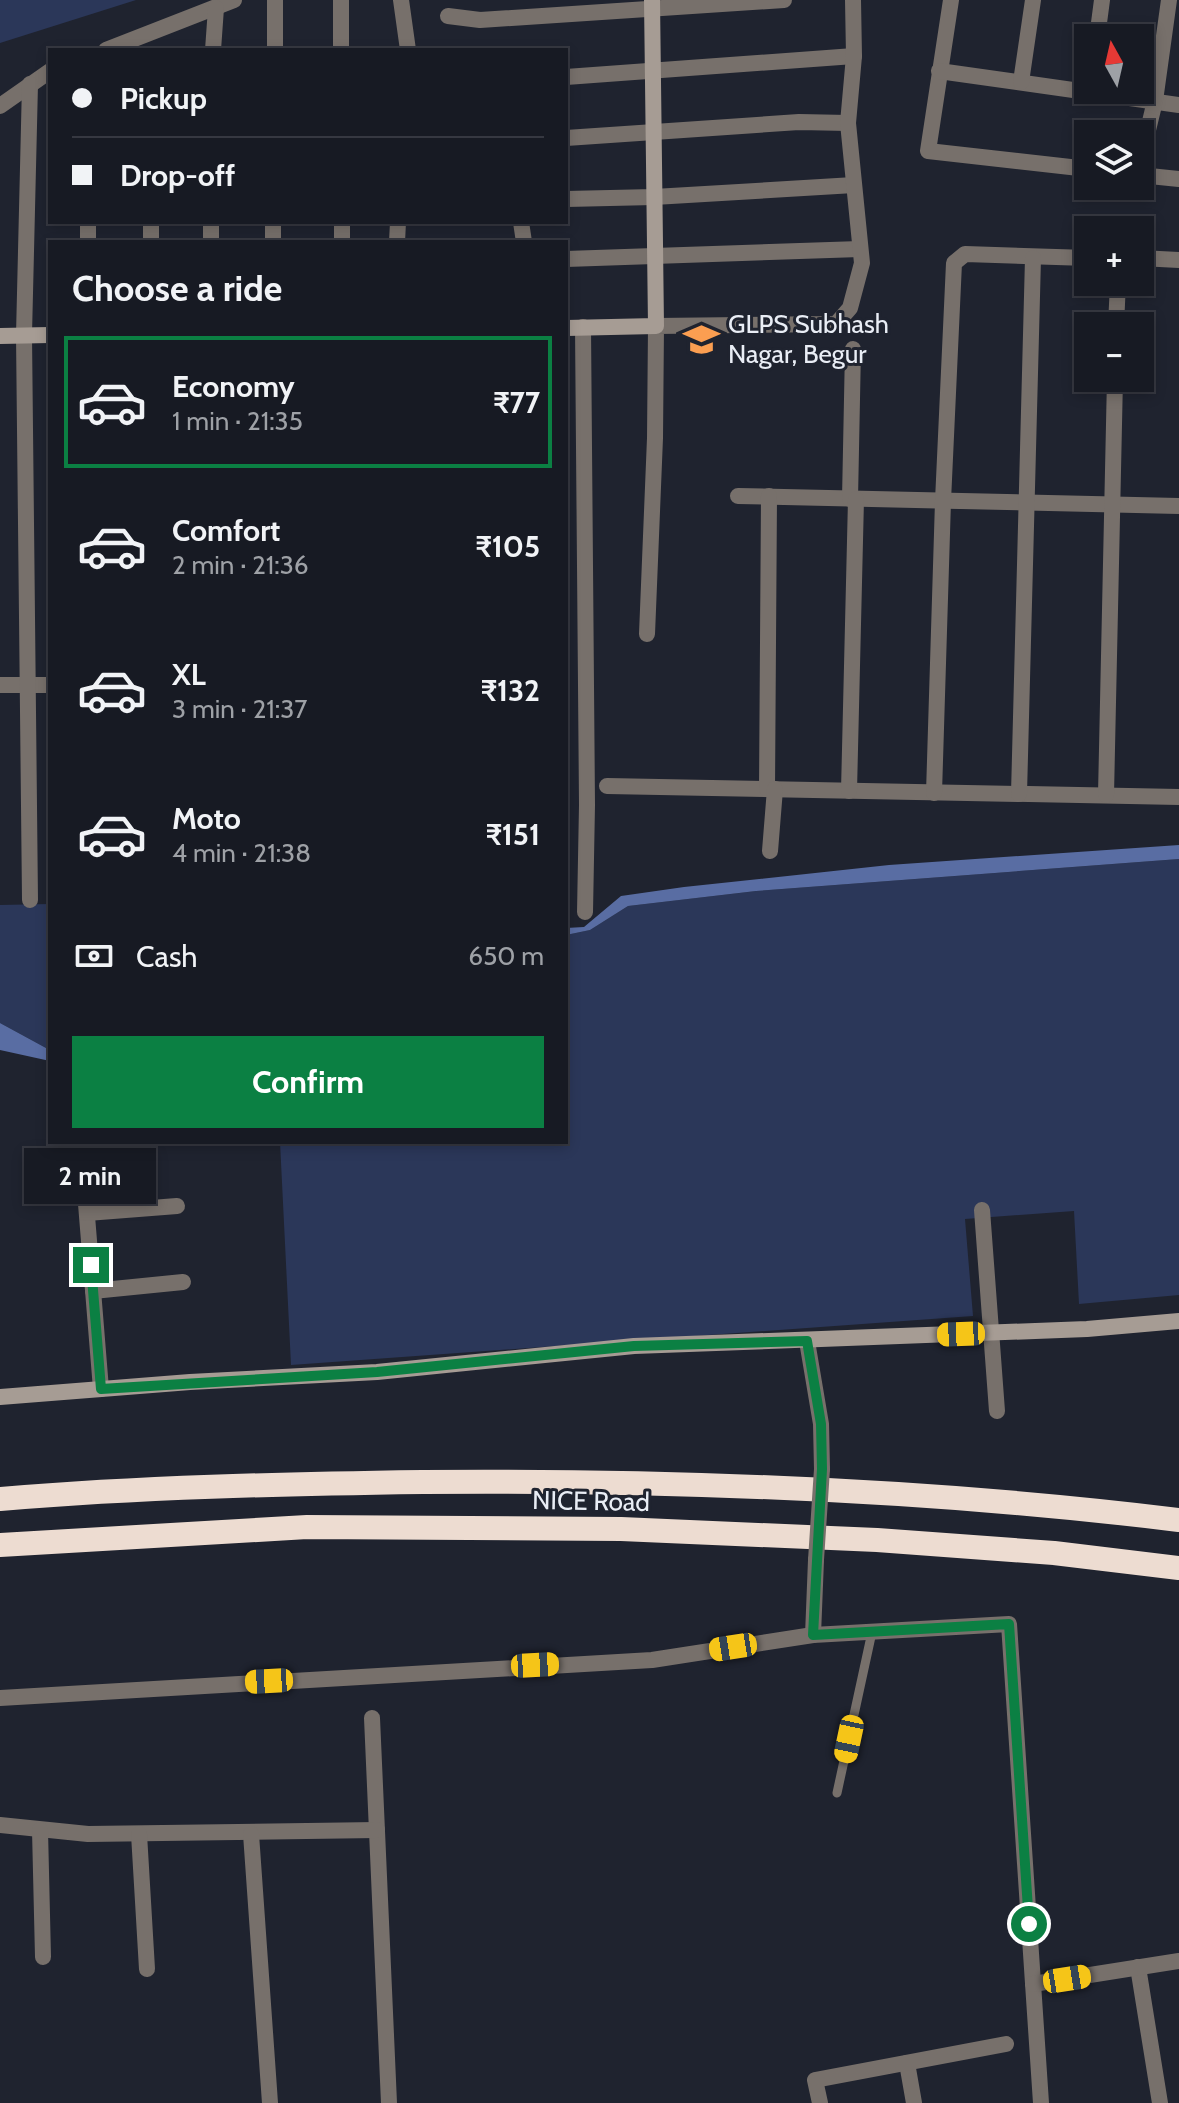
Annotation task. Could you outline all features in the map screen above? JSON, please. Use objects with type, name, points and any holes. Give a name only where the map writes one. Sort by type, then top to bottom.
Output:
[{"type":"highway","name":"NICE Road","points":[[0,1499],[191,1487],[591,1481],[895,1494],[1179,1520]]},
{"type":"highway","name":"NICE Road","points":[[0,1545],[307,1527],[621,1529],[892,1541],[1054,1553],[1179,1568]]},
{"type":"street","points":[[111,48],[234,0]]},
{"type":"street","points":[[275,0],[275,48]]},
{"type":"street","points":[[341,0],[341,48]]},
{"type":"street","points":[[401,0],[408,48]]},
{"type":"street","points":[[448,16],[480,20],[652,5],[784,0]]},
{"type":"street","points":[[585,912],[585,665],[574,328],[836,324],[850,308],[862,263],[848,123],[854,56],[853,0]]},
{"type":"street","points":[[951,0],[928,151],[1074,167]]},
{"type":"street","points":[[1021,82],[1033,0]]},
{"type":"street","points":[[1099,24],[1102,0]]},
{"type":"street","points":[[1150,120],[1169,0]]},
{"type":"street","points":[[647,634],[656,326],[652,5]]},
{"type":"street","points":[[213,48],[216,8]]},
{"type":"street","points":[[157,48],[159,30]]},
{"type":"street","points":[[568,77],[854,56]]},
{"type":"street","points":[[939,71],[1074,88]]},
{"type":"street","points":[[0,106],[48,72]]},
{"type":"street","points":[[30,84],[24,335],[30,900]]},
{"type":"street","points":[[1155,101],[1179,105]]},
{"type":"street","points":[[568,138],[799,122],[848,123]]},
{"type":"street","points":[[1154,176],[1179,179]]},
{"type":"street","points":[[568,199],[854,185]]},
{"type":"street","points":[[568,259],[860,249]]},
{"type":"street","points":[[934,793],[954,263],[965,254],[1074,258]]},
{"type":"street","points":[[1019,794],[1033,258]]},
{"type":"street","points":[[1154,259],[1179,260]]},
{"type":"street","points":[[0,336],[48,335]]},
{"type":"street","points":[[849,791],[853,349]]},
{"type":"street","points":[[1106,795],[1115,392]]},
{"type":"street","points":[[738,496],[1179,506]]},
{"type":"street","points":[[769,496],[770,851]]},
{"type":"street","points":[[568,666],[585,665]]},
{"type":"street","points":[[0,685],[48,685]]},
{"type":"street","points":[[607,786],[1179,797]]},
{"type":"street","points":[[81,1144],[101,1389]]},
{"type":"street","points":[[87,1213],[177,1206]]},
{"type":"street","points":[[982,1210],[997,1411]]},
{"type":"street","points":[[93,1291],[183,1282]]},
{"type":"street","points":[[0,1397],[377,1372],[634,1346],[992,1333],[1179,1321]]},
{"type":"street","points":[[807,1341],[821,1424],[822,1469],[813,1635]]},
{"type":"street","points":[[0,1698],[652,1660],[813,1635],[1009,1624],[1041,2103]]},
{"type":"street","points":[[372,1718],[389,2103]]},
{"type":"street","points":[[0,1825],[88,1834],[377,1830]]},
{"type":"street","points":[[40,1830],[43,1957]]},
{"type":"street","points":[[139,1834],[147,1969]]},
{"type":"street","points":[[251,1834],[270,2103]]},
{"type":"street","points":[[1033,1984],[1179,1961]]},
{"type":"street","points":[[1138,1967],[1160,2103]]},
{"type":"street","points":[[820,2103],[815,2080],[1006,2044]]},
{"type":"street","points":[[907,2063],[914,2103]]},
{"type":"lane","points":[[837,1793],[872,1632]]},
{"type":"shaded area","points":[[0,0],[136,0],[0,43]]},
{"type":"shaded area","points":[[1179,845],[1179,859],[756,891],[628,906],[590,930],[568,935],[568,928],[584,927],[621,896],[889,865]]},
{"type":"shaded area","points":[[1179,859],[1179,1295],[1079,1304],[1074,1211],[965,1219],[973,1316],[291,1365],[280,1144],[568,1144],[568,935],[590,930],[628,906],[756,891]]},
{"type":"shaded area","points":[[48,904],[48,1048],[0,1023],[0,905]]},
{"type":"shaded area","points":[[0,1023],[48,1048],[48,1061],[0,1050]]},
{"type":"place","name":"GLPS Subhash Nagar, Begur","points":[[702,339]]},
{"type":"route","points":[[91,1265],[101,1389],[377,1372],[634,1346],[807,1341],[821,1424],[822,1469],[813,1635],[1009,1624],[1029,1924]]}]
